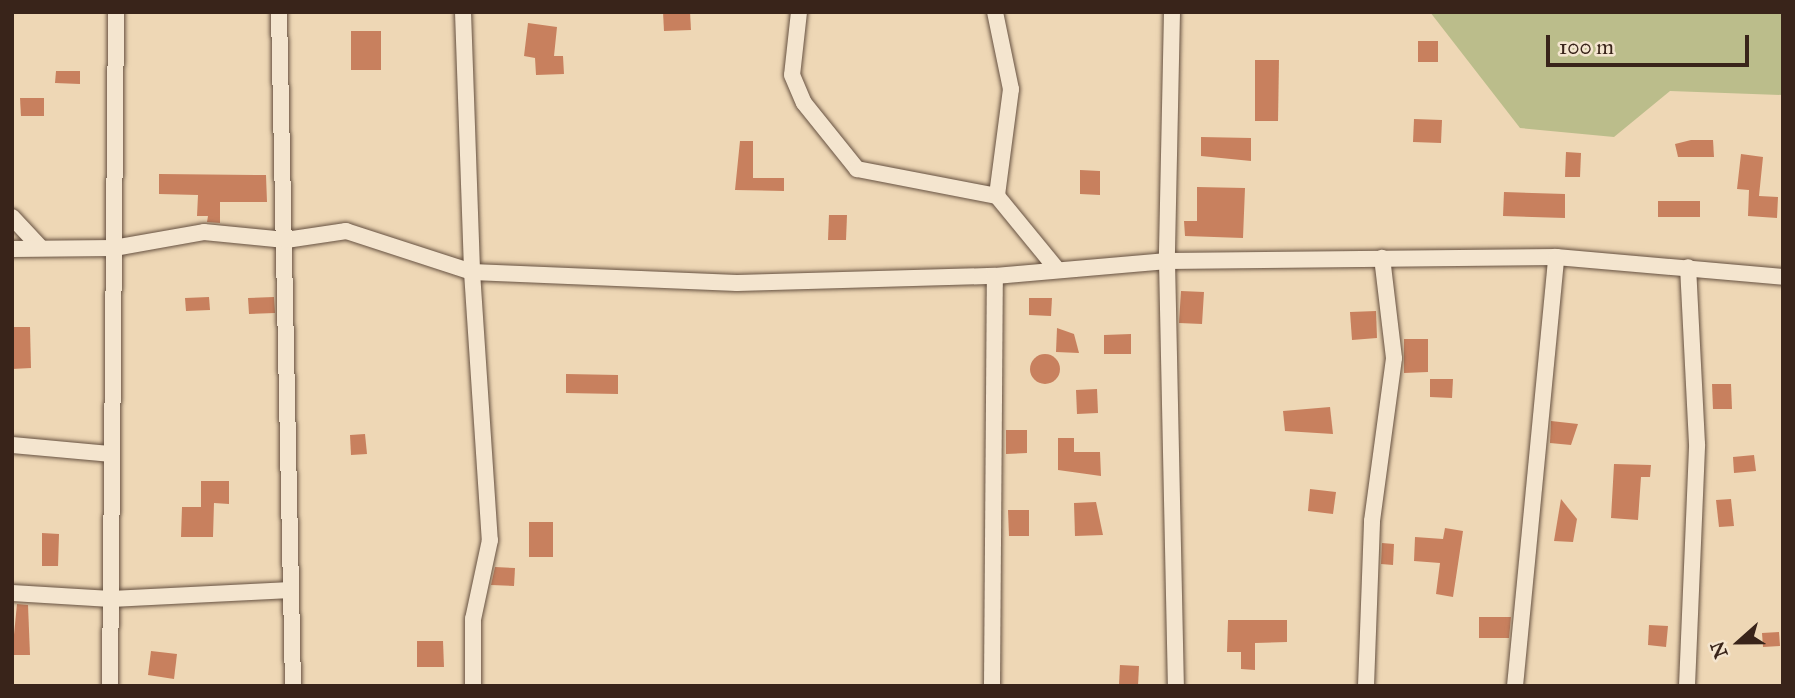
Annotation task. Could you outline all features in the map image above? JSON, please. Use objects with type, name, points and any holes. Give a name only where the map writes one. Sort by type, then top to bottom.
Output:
[{"type":"street","points":[[110,686],[116,12]]},
{"type":"street","points":[[279,12],[286,240],[293,686]]},
{"type":"street","points":[[463,12],[471,272],[490,540],[473,619],[474,686]]},
{"type":"street","points":[[799,12],[792,75],[804,103],[857,169],[997,196],[1056,268]]},
{"type":"street","points":[[995,12],[1011,89],[997,196]]},
{"type":"street","points":[[1172,12],[1167,261],[1176,686]]},
{"type":"street","points":[[12,217],[41,248]]},
{"type":"street","points":[[12,248],[114,248],[204,232],[286,240],[346,231],[471,272],[737,283],[995,276],[1056,268],[1167,261],[1556,257],[1783,277]]},
{"type":"street","points":[[1515,686],[1556,257]]},
{"type":"street","points":[[1366,686],[1372,521],[1394,358],[1382,258]]},
{"type":"street","points":[[1686,686],[1697,444],[1688,267]]},
{"type":"street","points":[[992,686],[995,276]]},
{"type":"street","points":[[12,445],[110,454]]},
{"type":"street","points":[[12,593],[111,599],[291,590]]},
{"type":"green space","points":[[1430,12],[1783,12],[1783,95],[1670,91],[1614,137],[1520,128]]},
{"type":"building","points":[[663,12],[690,12],[691,30],[664,31]]},
{"type":"building","points":[[528,23],[557,27],[554,56],[563,56],[564,74],[536,75],[535,58],[524,56]]},
{"type":"building","points":[[351,31],[381,31],[381,70],[351,70]]},
{"type":"building","points":[[1418,41],[1438,41],[1438,62],[1418,62]]},
{"type":"building","points":[[1255,60],[1279,60],[1278,121],[1255,121]]},
{"type":"building","points":[[56,71],[80,71],[80,84],[55,83]]},
{"type":"building","points":[[20,98],[44,98],[44,116],[21,116]]},
{"type":"building","points":[[1414,119],[1442,120],[1441,143],[1413,142]]},
{"type":"building","points":[[1201,137],[1251,138],[1251,161],[1201,156]]},
{"type":"building","points":[[1691,140],[1713,140],[1714,157],[1678,157],[1675,144]]},
{"type":"building","points":[[740,141],[753,141],[753,178],[784,178],[784,191],[735,190]]},
{"type":"building","points":[[1566,152],[1581,153],[1580,177],[1565,177]]},
{"type":"building","points":[[1741,154],[1763,157],[1759,196],[1778,197],[1777,218],[1748,216],[1749,190],[1737,189]]},
{"type":"building","points":[[1080,170],[1100,171],[1100,195],[1080,194]]},
{"type":"building","points":[[159,174],[266,175],[267,202],[220,202],[220,223],[207,222],[208,216],[197,216],[198,195],[159,194]]},
{"type":"building","points":[[1197,187],[1245,188],[1243,238],[1185,236],[1184,221],[1197,221]]},
{"type":"building","points":[[1504,192],[1565,194],[1565,218],[1503,216]]},
{"type":"building","points":[[1658,201],[1700,201],[1700,217],[1658,217]]},
{"type":"building","points":[[829,215],[847,215],[846,240],[828,240]]},
{"type":"building","points":[[1181,291],[1204,292],[1202,324],[1179,323]]},
{"type":"building","points":[[209,297],[210,310],[186,311],[185,298]]},
{"type":"building","points":[[274,297],[275,313],[249,314],[248,298]]},
{"type":"building","points":[[1029,298],[1052,298],[1051,316],[1029,315]]},
{"type":"building","points":[[1376,311],[1377,338],[1352,340],[1350,312]]},
{"type":"building","points":[[12,327],[30,327],[31,368],[12,369]]},
{"type":"building","points":[[1057,328],[1074,334],[1079,353],[1056,352]]},
{"type":"building","points":[[1131,334],[1131,354],[1104,354],[1104,335]]},
{"type":"building","points":[[1404,339],[1428,339],[1428,372],[1404,373]]},
{"type":"building","points":[[1045,354],[1055,359],[1060,369],[1055,379],[1045,384],[1035,379],[1030,369],[1035,359]]},
{"type":"building","points":[[566,374],[618,375],[618,394],[566,393]]},
{"type":"building","points":[[1430,379],[1453,379],[1452,398],[1430,397]]},
{"type":"building","points":[[1712,384],[1731,384],[1732,409],[1713,409]]},
{"type":"building","points":[[1097,389],[1098,413],[1077,414],[1076,390]]},
{"type":"building","points":[[1330,407],[1333,434],[1285,431],[1283,411]]},
{"type":"building","points":[[1551,421],[1578,424],[1571,445],[1550,443]]},
{"type":"building","points":[[1006,430],[1027,430],[1027,453],[1006,454]]},
{"type":"building","points":[[365,434],[367,454],[351,455],[350,435]]},
{"type":"building","points":[[1058,438],[1074,438],[1074,452],[1100,452],[1101,476],[1058,470]]},
{"type":"building","points":[[1754,455],[1756,471],[1734,473],[1733,457]]},
{"type":"building","points":[[1614,464],[1651,465],[1650,477],[1641,477],[1638,520],[1611,518]]},
{"type":"building","points":[[201,481],[229,481],[229,504],[214,503],[213,537],[181,537],[182,507],[201,507]]},
{"type":"building","points":[[1310,489],[1336,492],[1333,514],[1308,511]]},
{"type":"building","points":[[1561,499],[1577,519],[1573,542],[1554,541]]},
{"type":"building","points":[[1731,499],[1734,526],[1719,527],[1716,500]]},
{"type":"building","points":[[1096,502],[1103,535],[1075,536],[1074,503]]},
{"type":"building","points":[[1008,510],[1029,510],[1029,536],[1009,536]]},
{"type":"building","points":[[529,522],[553,522],[553,557],[529,557]]},
{"type":"building","points":[[1445,528],[1463,531],[1453,597],[1436,594],[1440,563],[1414,561],[1415,537],[1443,539]]},
{"type":"building","points":[[42,533],[59,534],[58,566],[42,566]]},
{"type":"building","points":[[1382,543],[1394,544],[1393,565],[1381,564]]},
{"type":"building","points":[[495,567],[515,568],[514,586],[491,585]]},
{"type":"building","points":[[17,604],[28,605],[30,655],[12,655]]},
{"type":"building","points":[[1479,617],[1511,617],[1509,638],[1479,638]]},
{"type":"building","points":[[1228,620],[1287,620],[1287,642],[1255,643],[1255,670],[1241,669],[1241,652],[1227,652]]},
{"type":"building","points":[[1649,625],[1668,626],[1666,647],[1648,645]]},
{"type":"building","points":[[1779,632],[1780,646],[1763,647],[1762,633]]},
{"type":"building","points":[[417,641],[443,641],[444,667],[417,667]]},
{"type":"building","points":[[151,651],[177,654],[174,679],[148,675]]},
{"type":"building","points":[[1120,665],[1139,666],[1138,686],[1119,685]]}]
